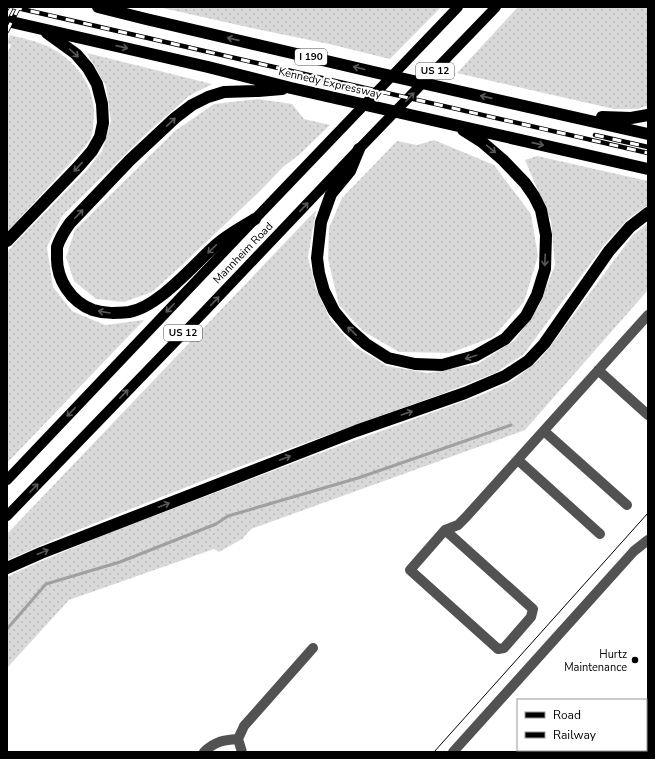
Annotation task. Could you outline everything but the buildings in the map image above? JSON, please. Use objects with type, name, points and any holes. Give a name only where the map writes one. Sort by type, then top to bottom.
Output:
[{"type":"highway","name":"Kennedy Expressway","points":[[98,7],[378,73],[648,134]]},
{"type":"highway","name":"Kennedy Expressway","points":[[7,21],[208,66],[291,88],[648,169]]},
{"type":"highway","points":[[7,241],[92,151],[100,137],[103,123],[102,104],[97,84],[88,68],[73,52],[43,30]]},
{"type":"highway","points":[[255,219],[218,243],[170,289],[150,304],[131,311],[109,314],[93,310],[80,303],[68,291],[60,277],[57,261],[57,247],[62,234],[70,223],[130,160],[175,118],[192,105],[208,97],[224,92],[291,88]]},
{"type":"highway","points":[[524,106],[614,118],[631,118],[648,115]]},
{"type":"highway","points":[[359,149],[350,171],[331,194],[321,222],[317,258],[319,273],[324,291],[334,311],[348,328],[366,344],[388,358],[415,364],[442,365],[475,356],[505,339],[526,316],[537,295],[545,269],[546,235],[541,210],[534,196],[514,170],[493,150],[478,139],[465,131],[445,123]]},
{"type":"highway","points":[[7,568],[114,524],[356,431],[465,393],[504,376],[528,361],[544,344],[609,251],[630,227],[648,214]]},
{"type":"main road","name":"Mannheim Road","points":[[7,480],[458,7]]},
{"type":"main road","name":"Mannheim Road","points":[[7,516],[496,7]]},
{"type":"street","points":[[445,530],[533,609],[531,617],[504,648],[498,649],[410,570],[445,530],[458,525],[648,315]]},
{"type":"street","points":[[598,370],[648,415]]},
{"type":"street","points":[[544,431],[627,504]]},
{"type":"street","points":[[518,460],[600,534]]},
{"type":"street","points":[[454,752],[629,556],[648,540]]},
{"type":"street","points":[[242,752],[238,738],[244,726],[313,648]]},
{"type":"street","points":[[204,752],[213,744],[222,740],[238,738]]},
{"type":"shaded area","points":[[158,7],[441,7],[390,59],[329,44]]},
{"type":"shaded area","points":[[518,7],[648,7],[648,105],[638,109],[614,109],[457,73]]},
{"type":"shaded area","points":[[10,35],[30,40],[53,49],[71,63],[86,81],[93,103],[94,114],[91,138],[82,150],[7,232],[7,54],[11,45],[7,43]]},
{"type":"shaded area","points":[[87,53],[212,84],[189,96],[149,131],[62,216],[47,247],[53,287],[72,311],[105,325],[144,320],[7,463],[7,253],[14,244],[86,171],[102,151],[111,121],[106,86]]},
{"type":"shaded area","points":[[258,99],[292,104],[304,119],[330,125],[300,154],[283,167],[260,191],[152,292],[124,302],[96,299],[74,281],[66,257],[75,230],[175,131],[214,104]]},
{"type":"shaded area","points":[[434,140],[494,165],[531,214],[538,256],[524,302],[493,337],[450,353],[399,352],[363,331],[339,305],[328,259],[329,228],[342,198],[397,141],[417,145]]},
{"type":"shaded area","points":[[537,156],[648,181],[648,205],[628,219],[604,245],[524,354],[495,373],[444,393],[230,470],[70,533],[7,560],[7,534],[316,210],[308,257],[316,289],[331,321],[354,346],[387,366],[428,373],[478,364],[515,340],[539,306],[555,265],[551,221],[525,160]]},
{"type":"shaded area","points":[[648,223],[648,290],[525,430],[251,529],[242,539],[219,552],[214,549],[69,600],[7,668],[7,577],[104,535],[320,453],[481,395],[512,381],[540,359],[633,235]]},
{"type":"waterway","points":[[7,629],[46,584],[120,562],[216,524],[228,516],[358,478],[511,425]]},
{"type":"tram line","points":[[434,752],[648,513]]},
{"type":"railway","points":[[7,16],[12,7]]},
{"type":"railway","points":[[13,7],[648,153]]},
{"type":"railway","points":[[7,31],[19,7]]},
{"type":"railway","points":[[595,135],[648,147]]},
{"type":"place","name":"Hurtz Maintenance","points":[[635,660]]}]
